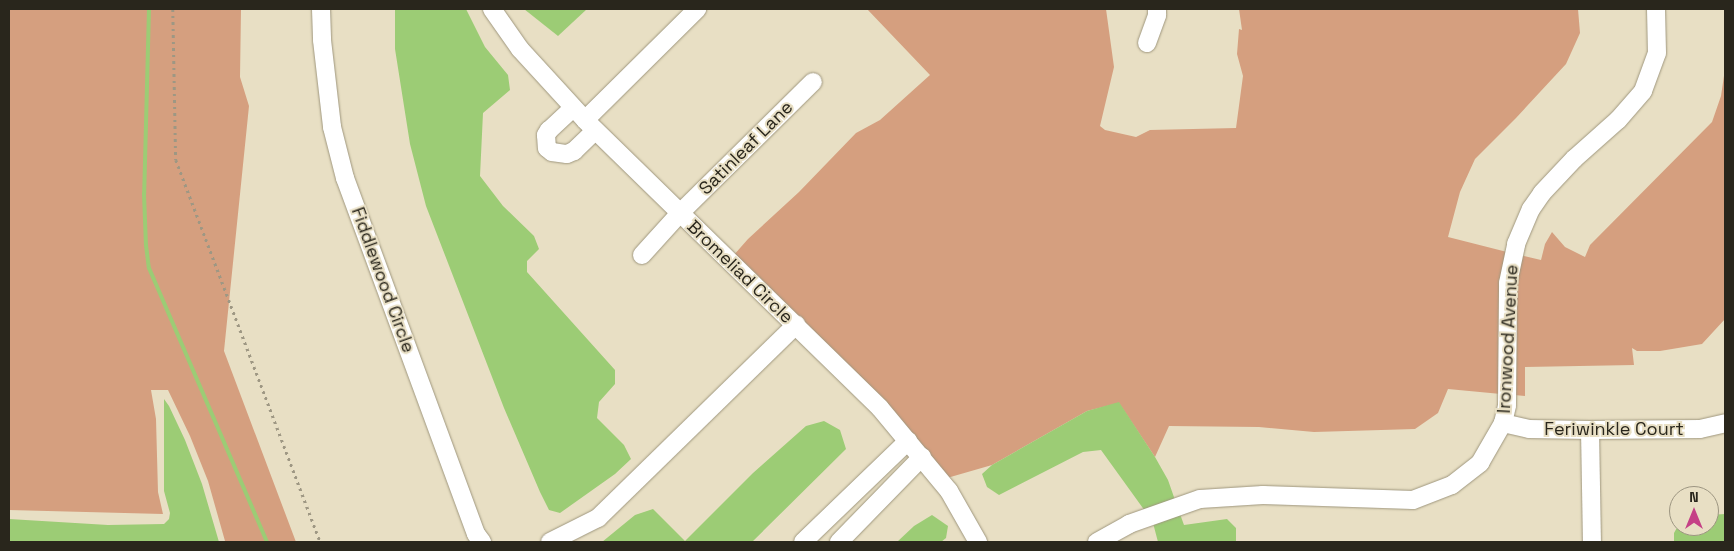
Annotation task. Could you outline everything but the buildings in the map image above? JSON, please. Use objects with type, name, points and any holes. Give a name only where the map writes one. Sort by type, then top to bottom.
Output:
[{"type":"street","name":"Fiddlewood Circle","points":[[322,9],[322,40],[332,127],[345,178],[476,534],[482,542]]},
{"type":"street","name":"Bromeliad Circle","points":[[492,9],[520,49],[584,120],[880,408],[950,491],[978,542]]},
{"type":"street","points":[[584,120],[697,9]]},
{"type":"street","points":[[1147,43],[1157,15],[1157,9]]},
{"type":"street","name":"Ironwood Avenue","points":[[1097,542],[1129,524],[1200,499],[1263,495],[1413,500],[1452,485],[1480,462],[1503,423],[1508,389],[1508,283],[1516,244],[1531,209],[1542,194],[1574,159],[1618,120],[1643,91],[1657,52],[1656,9]]},
{"type":"street","name":"Satinleaf Lane","points":[[642,255],[679,214],[813,82]]},
{"type":"street","points":[[550,542],[598,518],[796,325]]},
{"type":"street","name":"Feriwinkle Court","points":[[1503,423],[1529,429],[1590,430],[1700,429],[1725,423]]},
{"type":"street","points":[[1590,430],[1592,542]]},
{"type":"street","points":[[803,542],[908,441]]},
{"type":"street","points":[[839,542],[922,457]]},
{"type":"path","points":[[173,9],[176,160],[320,542]]},
{"type":"shaded area","points":[[9,9],[241,9],[240,77],[249,106],[224,351],[296,542],[225,541],[208,481],[190,436],[168,390],[151,390],[156,419],[158,492],[163,514],[9,510]]},
{"type":"shaded area","points":[[395,9],[466,9],[485,47],[508,75],[510,90],[483,113],[480,176],[503,206],[534,236],[539,249],[527,261],[527,272],[615,370],[615,384],[599,402],[597,418],[624,445],[631,459],[615,474],[560,513],[549,510],[540,492],[504,408],[426,206],[410,144],[395,49]]},
{"type":"shaded area","points":[[524,9],[587,9],[558,36]]},
{"type":"shaded area","points":[[867,9],[1106,9],[1114,67],[1100,126],[1105,130],[1136,137],[1150,130],[1236,128],[1243,76],[1237,54],[1239,29],[1242,30],[1239,9],[1578,9],[1580,33],[1566,64],[1475,159],[1460,192],[1448,237],[1507,252],[1501,394],[1448,389],[1438,413],[1415,429],[1314,432],[1259,427],[1169,426],[1155,457],[1119,403],[1087,411],[992,465],[947,478],[733,256],[856,133],[880,120],[930,75]]},
{"type":"shaded area","points":[[1725,69],[1725,319],[1702,344],[1660,351],[1637,351],[1632,348],[1634,365],[1525,367],[1525,396],[1514,395],[1515,284],[1520,255],[1541,260],[1545,244],[1552,232],[1565,247],[1585,257],[1590,245],[1712,122],[1721,96]]},
{"type":"shaded area","points":[[164,399],[185,440],[202,484],[219,542],[9,542],[9,519],[108,525],[164,524],[169,519],[170,513],[164,491]]},
{"type":"shaded area","points":[[1119,402],[1155,457],[1168,480],[1175,500],[1145,511],[1101,450],[1083,452],[999,495],[987,487],[982,474],[992,465],[1087,411]]},
{"type":"shaded area","points":[[824,421],[840,430],[846,449],[752,542],[602,542],[635,515],[653,509],[685,541],[753,473],[806,426]]},
{"type":"shaded area","points":[[1180,514],[1184,525],[1227,519],[1236,528],[1236,542],[1158,542],[1153,523]]},
{"type":"shaded area","points":[[1719,514],[1725,514],[1725,542],[1674,542],[1674,536],[1719,536]]},
{"type":"shaded area","points":[[932,515],[948,526],[946,538],[941,542],[897,542],[914,526]]},
{"type":"waterway","points":[[149,9],[144,194],[149,268],[267,542]]}]
